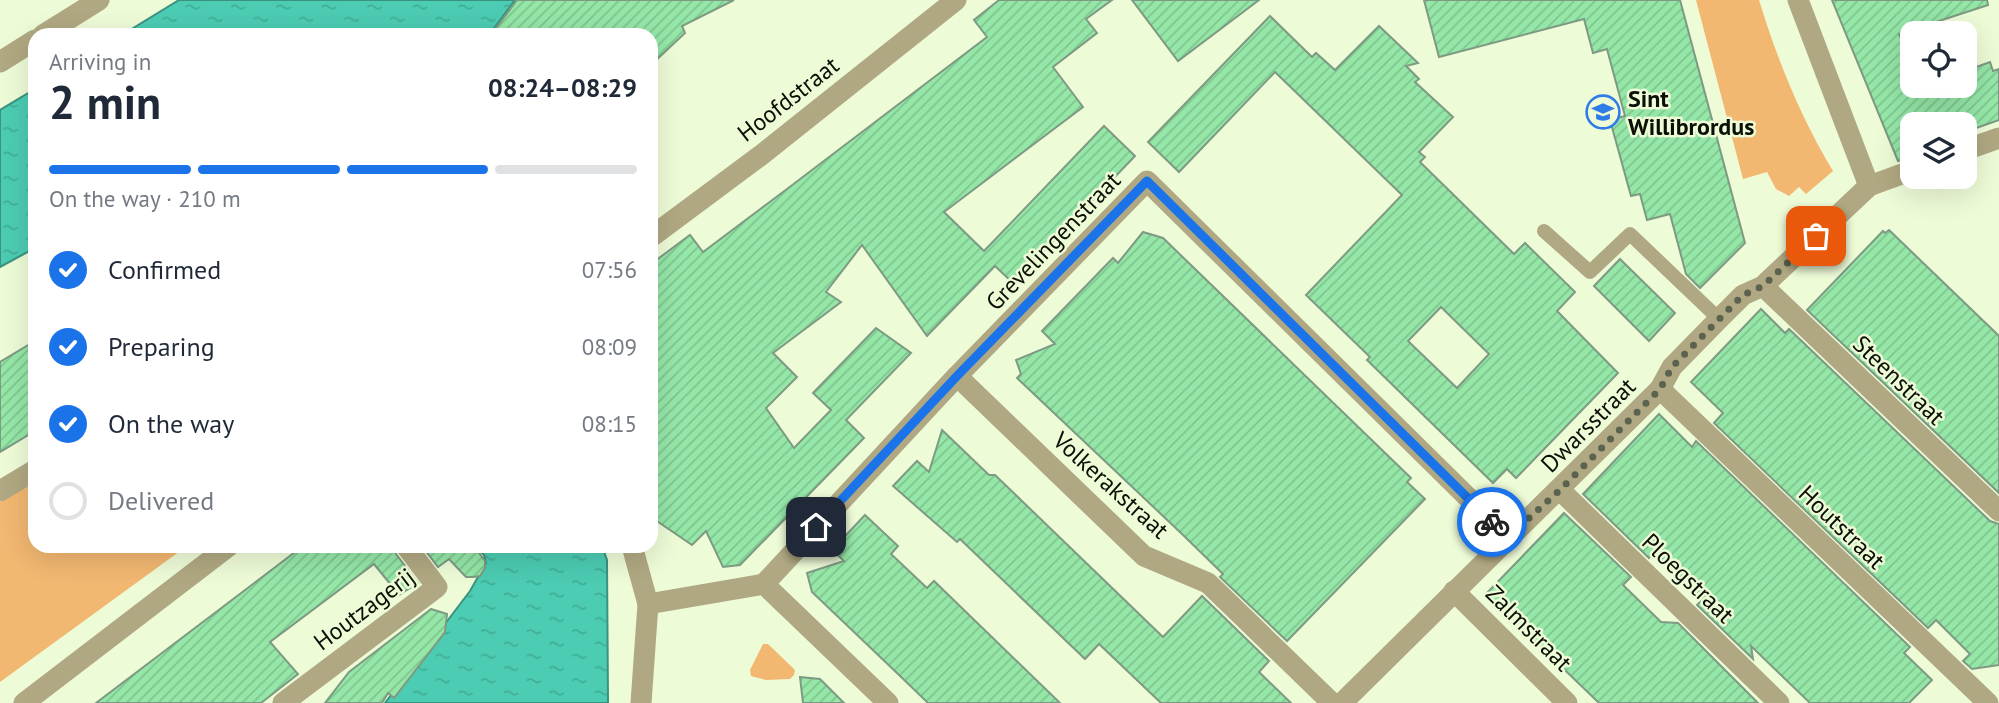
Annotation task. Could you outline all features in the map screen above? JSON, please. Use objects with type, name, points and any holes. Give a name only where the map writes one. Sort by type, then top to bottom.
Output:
[{"type":"street","points":[[54,28],[99,0]]},
{"type":"street","name":"Hoofdstraat","points":[[658,232],[760,156],[956,0]]},
{"type":"street","points":[[1798,0],[1869,186],[1900,175]]},
{"type":"street","points":[[0,62],[28,44]]},
{"type":"street","points":[[1977,146],[1999,138]]},
{"type":"street","name":"Grevelingenstraat","points":[[764,584],[957,376],[1147,181],[1508,537]]},
{"type":"street","name":"Dwarsstraat","points":[[1346,701],[1508,537],[1560,490],[1660,389],[1672,367],[1719,318],[1743,295],[1763,286],[1869,186]]},
{"type":"street","name":"Steenstraat","points":[[1763,286],[1999,511]]},
{"type":"street","name":"Volkerakstraat","points":[[957,376],[1144,556],[1208,583],[1346,701]]},
{"type":"street","name":"Houtstraat","points":[[1660,389],[1988,703]]},
{"type":"street","points":[[0,491],[28,474]]},
{"type":"street","name":"Ploegstraat","points":[[1560,490],[1779,703]]},
{"type":"street","points":[[24,703],[220,553]]},
{"type":"street","name":"Houtzagerij","points":[[283,703],[437,587],[411,553]]},
{"type":"street","points":[[634,553],[648,604],[641,703]]},
{"type":"street","points":[[648,604],[764,584],[888,703]]},
{"type":"street","name":"Zalmstraat","points":[[1454,591],[1567,703]]},
{"type":"lane","points":[[1544,231],[1590,272],[1630,234],[1719,318]]},
{"type":"shaded area","points":[[1696,0],[1759,0],[1791,88],[1833,171],[1806,194],[1799,187],[1789,196],[1776,189],[1767,172],[1743,179]]},
{"type":"shaded area","points":[[28,485],[28,553],[177,553],[0,682],[0,502]]},
{"type":"shaded area","points":[[763,644],[768,644],[795,670],[790,679],[766,680],[751,676],[750,670]]},
{"type":"water","points":[[179,0],[515,0],[494,28],[133,28]]},
{"type":"water","points":[[28,93],[28,252],[0,267],[0,110]]},
{"type":"water","points":[[482,553],[604,553],[607,560],[608,703],[385,703],[470,591],[486,563]]},
{"type":"building","points":[[517,0],[734,0],[682,26],[685,33],[658,58],[658,28],[496,28]]},
{"type":"building","points":[[999,0],[1112,0],[1086,19],[1097,33],[1053,67],[1083,107],[944,212],[984,251],[1104,126],[1135,156],[1013,283],[995,266],[927,336],[862,245],[826,292],[841,302],[773,353],[797,377],[766,408],[794,448],[831,410],[813,393],[876,328],[911,353],[846,420],[864,438],[740,565],[723,567],[706,531],[692,545],[658,522],[658,259],[690,235],[703,252],[787,189],[987,37],[974,20]]},
{"type":"building","points":[[1132,0],[1259,0],[1178,61]]},
{"type":"building","points":[[1424,0],[1680,0],[1745,243],[1700,288],[1686,274],[1670,214],[1647,220],[1640,194],[1631,196],[1610,120],[1625,116],[1607,49],[1593,53],[1584,19],[1439,57]]},
{"type":"building","points":[[1832,0],[1987,0],[1988,5],[1939,21],[1900,21],[1900,98],[1977,98],[1977,67],[1990,62],[1993,71],[1999,69],[1999,120],[1977,128],[1977,112],[1900,112],[1898,161]]},
{"type":"building","points":[[1270,16],[1312,57],[1316,53],[1335,70],[1379,26],[1418,63],[1406,66],[1419,79],[1415,82],[1453,117],[1419,152],[1425,157],[1420,162],[1514,254],[1525,243],[1575,292],[1557,311],[1618,373],[1516,478],[1507,469],[1493,483],[1367,360],[1370,357],[1306,295],[1402,195],[1275,72],[1179,172],[1148,142]],"holes":[[[1441,307],[1489,354],[1457,388],[1408,341]]]},
{"type":"building","points":[[1889,230],[1999,336],[1999,493],[1807,310],[1883,231],[1885,233]]},
{"type":"building","points":[[1143,232],[1163,238],[1411,478],[1407,482],[1425,499],[1287,641],[1220,577],[1223,574],[1182,534],[1017,378],[1021,374],[1016,360],[1055,344],[1042,331],[1113,258],[1118,263]]},
{"type":"building","points":[[1620,259],[1675,313],[1649,341],[1594,286]]},
{"type":"building","points":[[1761,309],[1785,333],[1789,329],[1990,521],[1999,524],[1999,665],[1972,669],[1963,661],[1970,654],[1936,620],[1928,628],[1714,423],[1723,413],[1691,382]]},
{"type":"building","points":[[28,345],[28,435],[0,452],[0,362]]},
{"type":"building","points":[[1659,414],[1692,447],[1696,441],[1910,647],[1904,653],[1932,680],[1909,703],[1810,703],[1751,646],[1753,659],[1697,605],[1703,599],[1655,552],[1649,558],[1583,494]]},
{"type":"building","points":[[942,430],[989,475],[995,475],[1163,637],[1202,596],[1269,661],[1259,672],[1291,703],[1161,703],[1099,644],[1085,659],[960,539],[957,542],[893,486],[917,461],[929,472]]},
{"type":"building","points":[[1564,513],[1631,577],[1623,585],[1661,622],[1678,623],[1758,703],[1599,703],[1486,594]]},
{"type":"building","points":[[865,515],[898,546],[891,554],[927,588],[934,581],[1060,703],[928,703],[812,592],[807,573],[844,561],[832,550]]},
{"type":"building","points":[[294,553],[396,553],[418,583],[399,595],[374,564],[270,642],[298,674],[261,703],[96,703]]},
{"type":"building","points":[[427,553],[479,553],[485,561],[485,568],[480,576],[466,577],[449,559],[438,567]]},
{"type":"building","points":[[431,609],[447,614],[445,632],[394,698],[388,693],[382,703],[325,703],[349,672]]},
{"type":"building","points":[[800,677],[820,679],[844,703],[803,703]]},
{"type":"way so far","points":[[1492,522],[1508,537],[1560,490],[1660,389],[1672,367],[1743,295],[1763,286],[1816,236]]},
{"type":"place","name":"Sint Willibrordus","points":[[1603,112]]},
{"type":"route","points":[[816,527],[957,376],[1147,181],[1492,522]]}]
